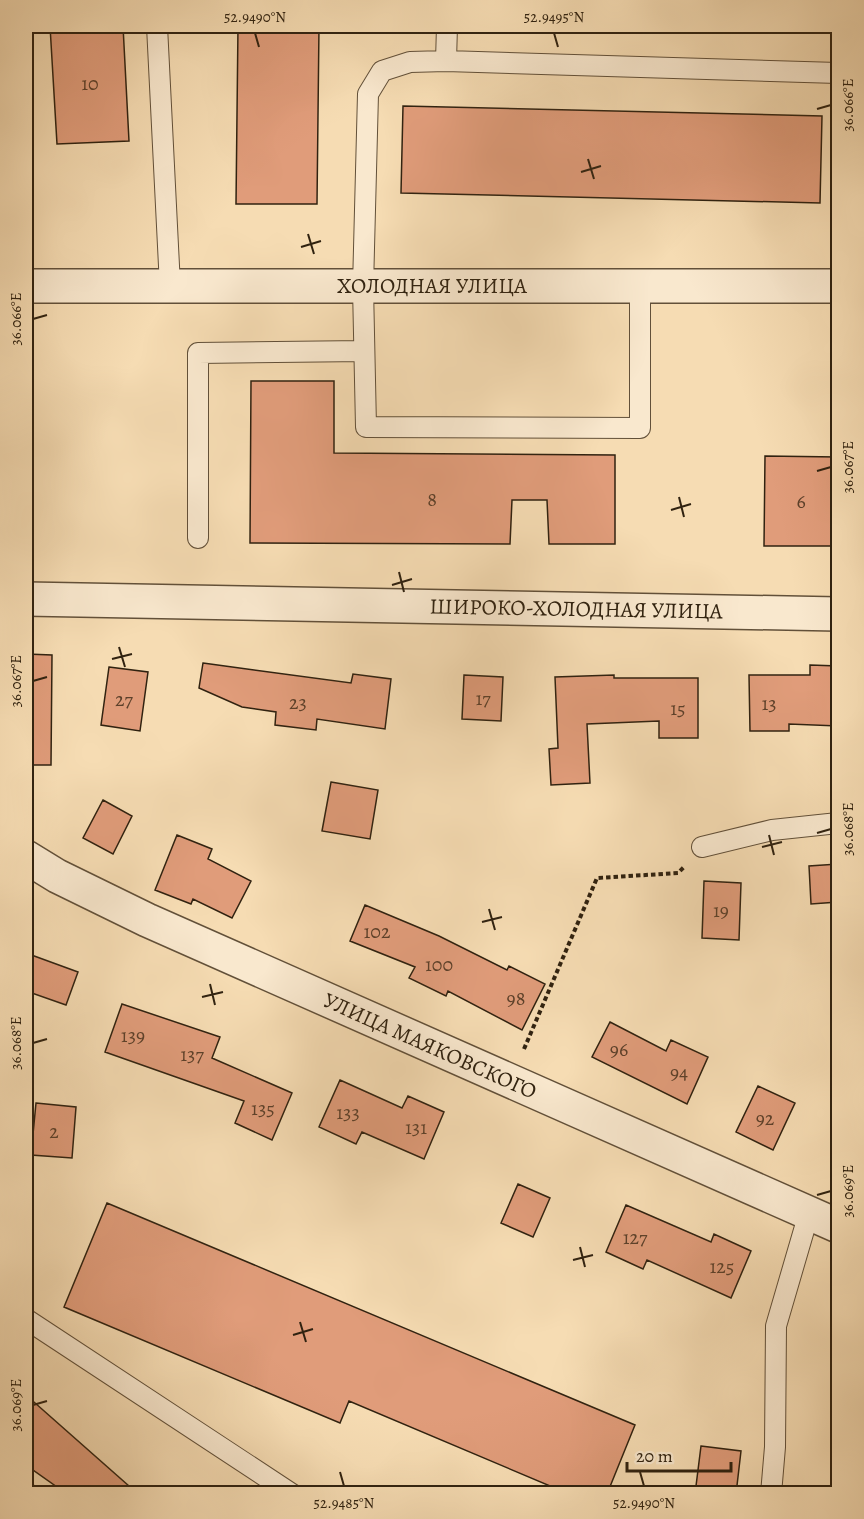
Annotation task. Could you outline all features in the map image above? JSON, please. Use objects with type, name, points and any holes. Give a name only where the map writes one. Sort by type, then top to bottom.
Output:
[{"type":"street","name":"ХОЛОДНАЯ УЛИЦА","points":[[26,286],[838,286]]},
{"type":"street","name":"ШИРОКО-ХОЛОДНАЯ УЛИЦА","points":[[26,599],[838,614]]},
{"type":"street","name":"УЛИЦА МАЯКОВСКОГО","points":[[26,856],[57,876],[147,920],[838,1226]]},
{"type":"lane","points":[[157,26],[170,286]]},
{"type":"lane","points":[[446,61],[447,26]]},
{"type":"lane","points":[[640,286],[640,428],[366,427],[363,287],[368,94],[382,71],[410,62],[446,61],[838,73]]},
{"type":"lane","points":[[198,538],[198,353],[364,351]]},
{"type":"lane","points":[[702,848],[771,830],[838,823]]},
{"type":"lane","points":[[771,1494],[775,1446],[776,1326],[809,1213]]},
{"type":"lane","points":[[26,1319],[292,1494]]},
{"type":"path","points":[[509,1082],[597,878],[678,873],[702,848]]},
{"type":"building","points":[[50,26],[123,26],[129,141],[57,144]]},
{"type":"building","points":[[238,26],[319,26],[317,204],[236,204]]},
{"type":"building","points":[[403,106],[822,116],[820,203],[401,193]]},
{"type":"building","points":[[251,381],[334,381],[334,453],[615,455],[615,544],[549,544],[547,500],[512,500],[510,544],[250,543]]},
{"type":"building","points":[[765,456],[838,457],[838,546],[764,546]]},
{"type":"building","points":[[26,654],[52,655],[51,765],[26,765]]},
{"type":"building","points":[[203,663],[351,683],[353,674],[391,679],[385,729],[317,719],[316,730],[275,725],[276,712],[242,707],[199,688]]},
{"type":"building","points":[[810,665],[838,666],[838,726],[789,724],[789,731],[750,731],[749,675],[810,675]]},
{"type":"building","points":[[109,667],[148,672],[140,731],[101,725]]},
{"type":"building","points":[[464,675],[503,677],[501,721],[462,719]]},
{"type":"building","points":[[614,675],[614,678],[698,678],[698,738],[659,738],[659,721],[587,724],[590,783],[551,785],[549,749],[558,748],[555,677]]},
{"type":"building","points":[[331,782],[378,790],[370,839],[322,831]]},
{"type":"building","points":[[103,800],[132,816],[113,854],[83,838]]},
{"type":"building","points":[[177,835],[212,849],[208,859],[251,881],[232,918],[193,899],[191,904],[155,890]]},
{"type":"building","points":[[838,864],[838,902],[811,904],[809,866]]},
{"type":"building","points":[[704,881],[741,883],[739,940],[702,938]]},
{"type":"building","points":[[365,905],[439,936],[507,970],[509,966],[545,984],[522,1030],[448,991],[446,996],[409,978],[415,967],[350,941]]},
{"type":"building","points":[[26,953],[78,972],[66,1005],[26,991]]},
{"type":"building","points":[[122,1004],[220,1037],[212,1058],[292,1093],[272,1140],[235,1123],[244,1101],[105,1052]]},
{"type":"building","points":[[610,1022],[666,1051],[671,1040],[708,1057],[687,1104],[592,1057]]},
{"type":"building","points":[[340,1080],[402,1108],[408,1096],[444,1112],[424,1159],[362,1132],[356,1144],[319,1127]]},
{"type":"building","points":[[758,1086],[795,1103],[773,1150],[736,1132]]},
{"type":"building","points":[[36,1103],[76,1107],[72,1158],[31,1155]]},
{"type":"building","points":[[518,1184],[550,1198],[533,1237],[501,1223]]},
{"type":"building","points":[[107,1203],[635,1425],[607,1494],[569,1494],[349,1401],[340,1423],[64,1307]]},
{"type":"building","points":[[626,1205],[711,1242],[714,1234],[751,1251],[731,1298],[647,1260],[643,1269],[606,1252]]},
{"type":"building","points":[[26,1395],[138,1494],[67,1494],[26,1465]]},
{"type":"building","points":[[701,1446],[741,1451],[736,1494],[695,1494]]}]
